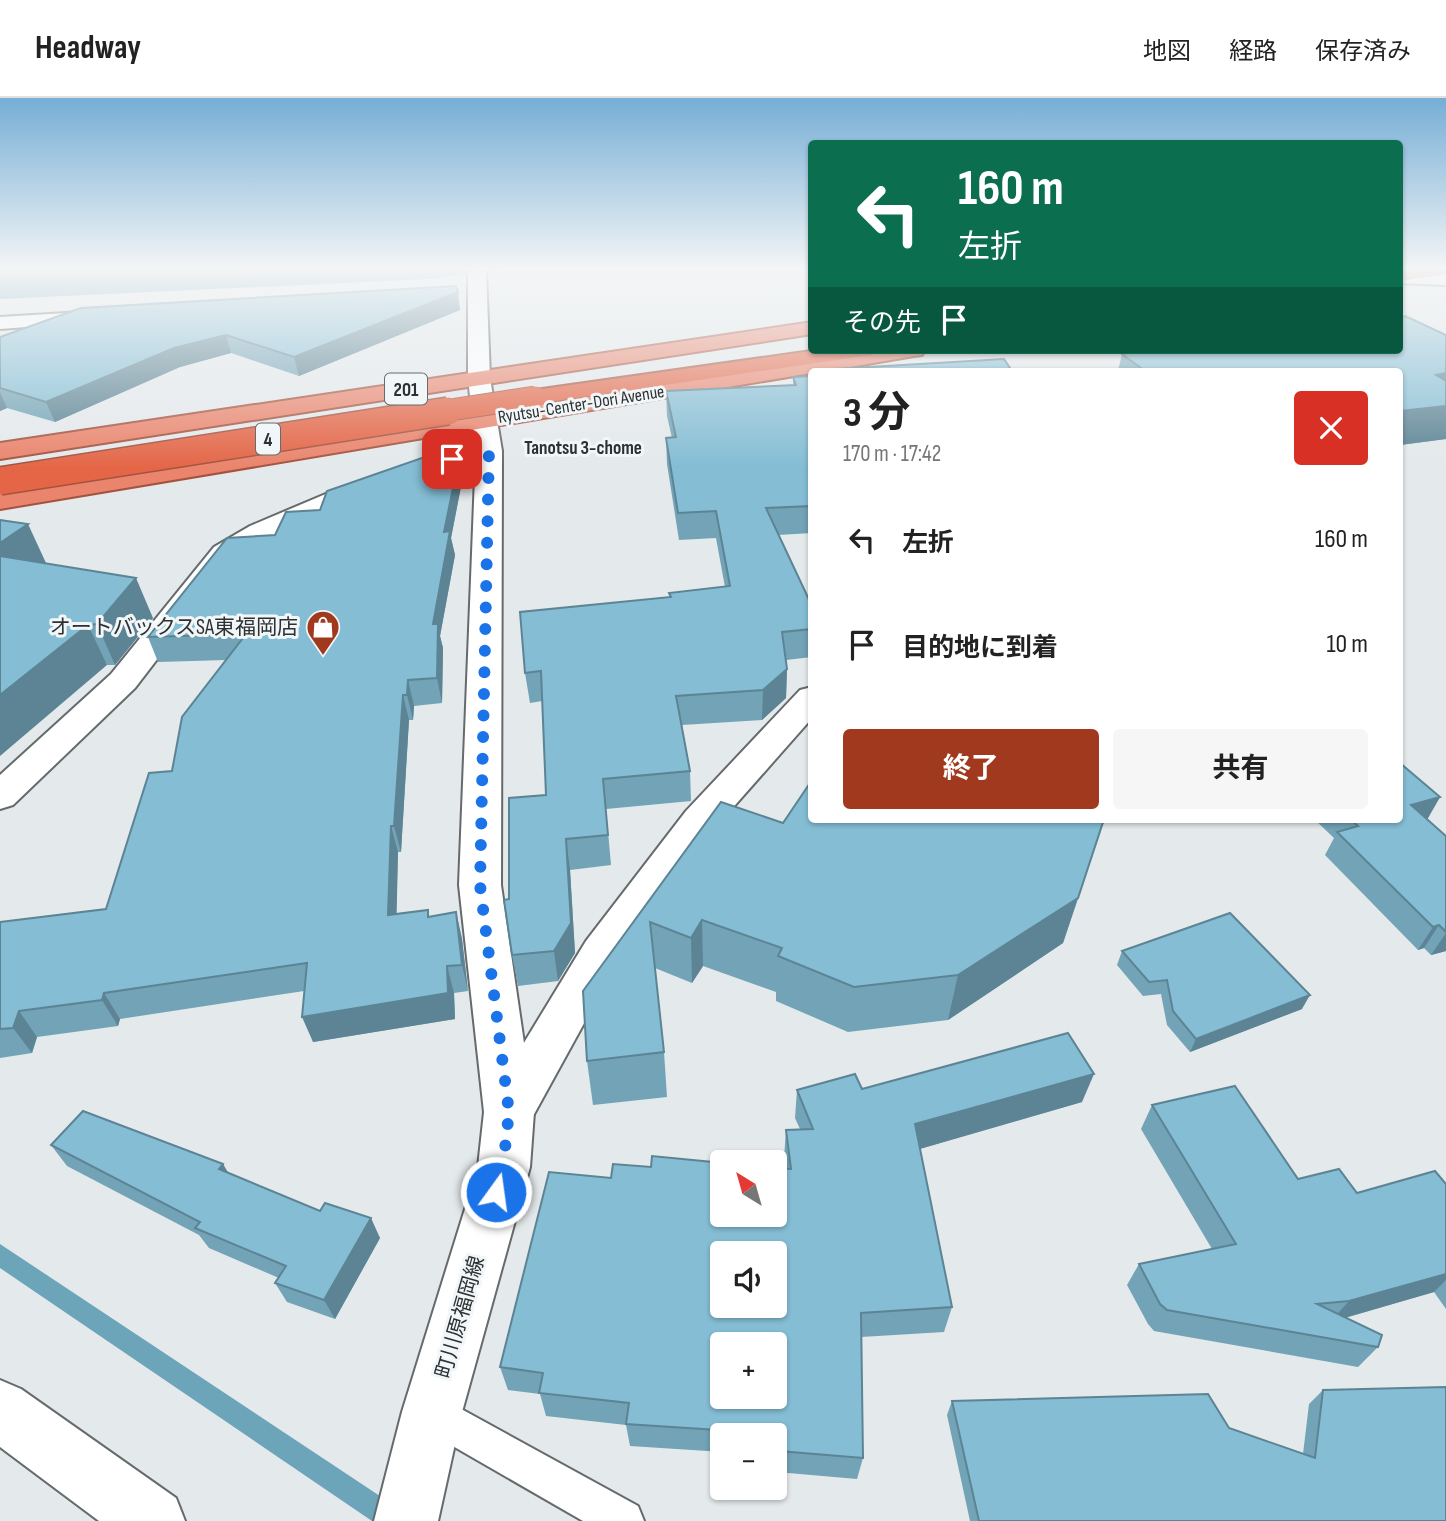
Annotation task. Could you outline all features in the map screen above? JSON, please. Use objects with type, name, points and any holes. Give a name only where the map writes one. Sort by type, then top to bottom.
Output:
[{"type":"highway","name":"Ryutsu-Center-Dori Avenue","points":[[0,451],[763,335]]},
{"type":"highway","name":"4","points":[[0,462],[808,341]]},
{"type":"highway","name":"4","points":[[0,481],[535,397],[836,354]]},
{"type":"highway","name":"Ryutsu-Center-Dori Avenue","points":[[824,368],[894,354]]},
{"type":"highway","name":"Ryutsu-Center-Dori Avenue","points":[[0,501],[487,435],[808,371]]},
{"type":"main road","name":"町川原福岡線","points":[[406,1521],[427,1432],[503,1167],[509,1112],[480,885],[487,435],[476,335]]},
{"type":"main road","points":[[0,796],[62,742],[123,681],[224,552],[260,532],[338,499],[452,459],[487,435]]},
{"type":"main road","points":[[509,1112],[601,953],[701,820],[808,701]]},
{"type":"main road","points":[[0,1410],[153,1521]]},
{"type":"lane","points":[[427,1432],[623,1521]]},
{"type":"building","points":[[224,335],[174,348],[46,402],[0,388],[0,337]]},
{"type":"building","points":[[227,335],[348,335],[294,357]]},
{"type":"building","points":[[1403,335],[1446,335],[1446,373],[1436,375],[1446,381],[1446,406],[1403,411],[1403,368],[1141,368],[1122,354],[1403,354]]},
{"type":"building","points":[[1004,359],[1010,368],[852,368]]},
{"type":"building","points":[[808,376],[808,506],[766,508],[808,597],[808,629],[782,632],[787,669],[763,690],[676,696],[690,771],[603,779],[608,835],[566,839],[571,923],[554,951],[512,955],[504,900],[509,899],[509,798],[546,795],[541,671],[525,673],[520,612],[671,597],[669,593],[730,586],[716,511],[678,513],[666,438],[676,437],[666,391],[796,385],[793,377]]},
{"type":"building","points":[[462,444],[444,532],[450,531],[433,624],[438,624],[437,678],[408,680],[407,695],[403,695],[394,826],[391,826],[388,915],[428,910],[428,917],[456,912],[462,965],[447,966],[448,993],[302,1017],[307,963],[104,993],[102,1000],[19,1011],[13,1028],[0,1029],[0,922],[106,909],[149,773],[172,771],[182,717],[246,634],[148,637],[227,538],[275,535],[286,512],[320,510],[327,491]]},
{"type":"building","points":[[0,520],[28,524],[0,543]]},
{"type":"building","points":[[0,556],[136,578],[97,624],[88,625],[0,695]]},
{"type":"building","points":[[1403,766],[1440,797],[1411,805],[1446,836],[1446,932],[1439,925],[1433,927],[1337,832],[1358,826],[1355,823],[1403,823]]},
{"type":"building","points":[[808,786],[808,823],[1103,823],[1078,898],[958,975],[854,987],[778,956],[782,948],[702,920],[691,938],[650,922],[664,1052],[587,1061],[583,991],[721,802],[783,823]]},
{"type":"building","points":[[1230,913],[1310,995],[1196,1039],[1173,1011],[1167,980],[1149,982],[1122,951]]},
{"type":"building","points":[[1068,1033],[1094,1074],[915,1124],[952,1307],[861,1313],[863,1458],[787,1452],[787,1423],[710,1423],[710,1429],[626,1424],[629,1403],[539,1393],[543,1373],[500,1367],[549,1172],[611,1178],[613,1164],[651,1167],[652,1156],[710,1162],[710,1227],[788,1227],[788,1169],[791,1169],[786,1130],[813,1129],[797,1090],[855,1074],[862,1089]]},
{"type":"building","points":[[1235,1086],[1298,1179],[1339,1169],[1357,1193],[1435,1171],[1446,1184],[1446,1274],[1349,1301],[1317,1304],[1382,1335],[1378,1347],[1167,1310],[1160,1304],[1139,1264],[1236,1244],[1152,1105]]},
{"type":"building","points":[[83,1111],[223,1164],[219,1169],[320,1211],[325,1203],[371,1218],[324,1300],[275,1283],[286,1266],[195,1228],[200,1222],[51,1145]]},
{"type":"building","points":[[1446,1387],[1446,1521],[979,1521],[952,1401],[1208,1394],[1229,1428],[1315,1458],[1323,1390]]},
{"type":"waterway","points":[[0,1255],[395,1521]]},
{"type":"place","name":"オートバックスSA東福岡店","points":[[323,657]]},
{"type":"district","name":"Tanotsu 3-chome","points":[[583,447]]},
{"type":"route","points":[[452,459],[489,451],[480,885],[509,1112],[503,1167],[496,1192]]}]
